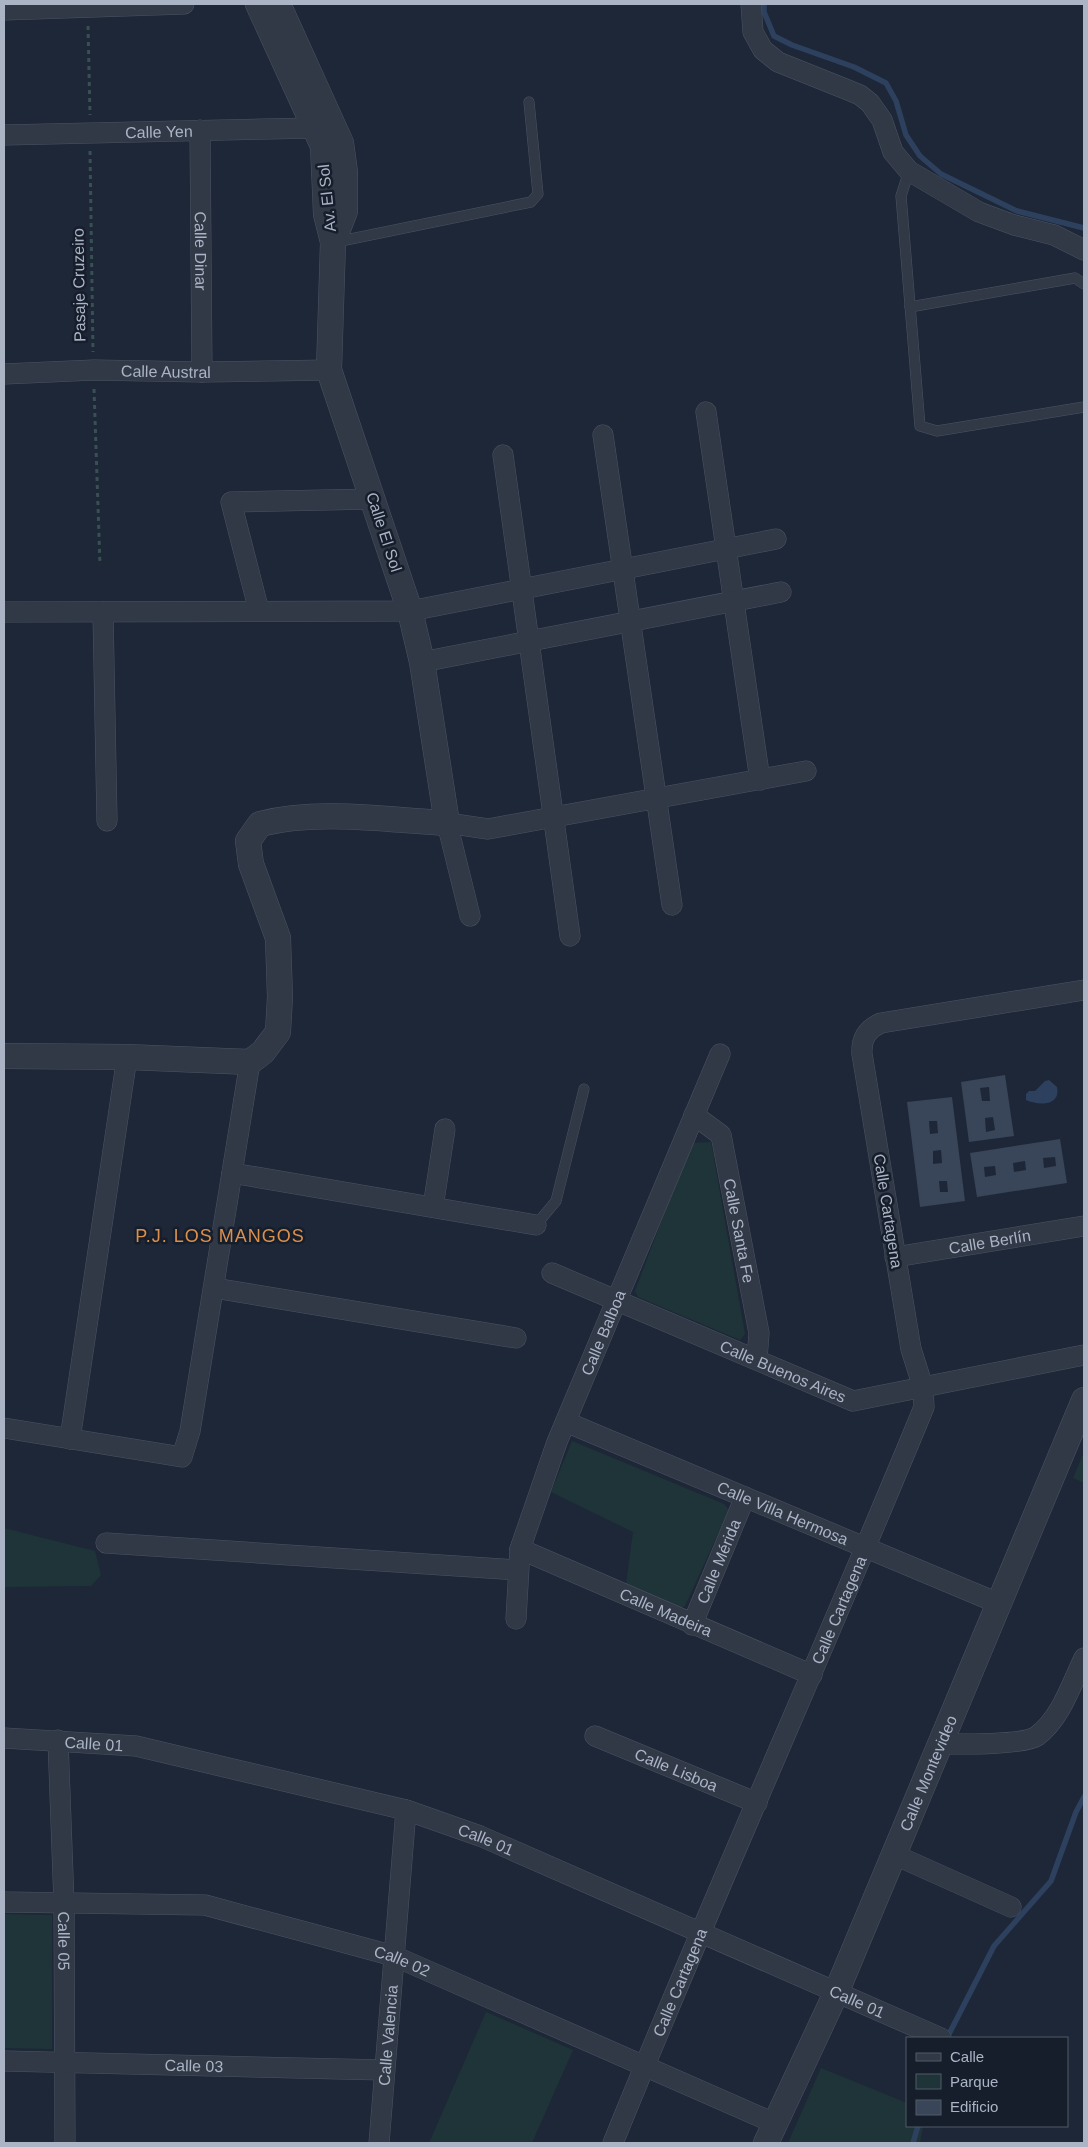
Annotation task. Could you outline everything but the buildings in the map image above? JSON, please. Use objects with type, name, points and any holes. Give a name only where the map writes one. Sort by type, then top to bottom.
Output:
[{"type":"street","points":[[4,10],[184,4]]},
{"type":"street","name":"Av. El Sol","points":[[258,4],[322,146],[325,204],[332,242]]},
{"type":"street","name":"Av. El Sol","points":[[278,4],[341,142],[345,172],[345,211],[332,242]]},
{"type":"street","points":[[751,4],[753,32],[763,50],[778,62],[860,95],[870,103],[882,120],[893,152],[909,171],[979,212],[1014,225],[1054,235],[1084,250]]},
{"type":"street","name":"Calle Yen","points":[[4,134],[314,128]]},
{"type":"street","name":"Calle Dinar","points":[[200,130],[202,372]]},
{"type":"street","name":"Calle El Sol","points":[[332,242],[329,370],[374,499],[410,611],[422,662],[447,823]]},
{"type":"street","name":"Calle Austral","points":[[4,374],[94,370],[202,372],[329,370]]},
{"type":"street","points":[[706,412],[760,780]]},
{"type":"street","points":[[603,435],[629,623],[672,905]]},
{"type":"street","points":[[503,455],[570,936]]},
{"type":"street","points":[[259,611],[231,502],[374,499]]},
{"type":"street","points":[[4,612],[410,611],[776,539]]},
{"type":"street","points":[[422,662],[781,592]]},
{"type":"street","points":[[103,612],[107,821]]},
{"type":"street","points":[[4,1056],[127,1057],[250,1062],[263,1052],[278,1032],[280,997],[278,938],[251,864],[248,840],[260,824],[276,820],[324,816],[447,823],[488,829],[806,771]]},
{"type":"street","points":[[447,823],[470,916]]},
{"type":"street","name":"Calle Cartagena","points":[[613,2143],[924,1407],[923,1387],[911,1350],[895,1257],[862,1054],[863,1039],[866,1033],[881,1023],[1084,990]]},
{"type":"street","name":"Calle Balboa","points":[[516,1618],[520,1549],[566,1422],[720,1054]]},
{"type":"street","points":[[70,1439],[127,1057]]},
{"type":"street","points":[[4,1428],[182,1457],[190,1431],[250,1062]]},
{"type":"street","name":"Calle Santa Fe","points":[[694,1115],[721,1135],[759,1333],[757,1359]]},
{"type":"street","points":[[433,1207],[445,1129]]},
{"type":"street","points":[[232,1173],[536,1225]]},
{"type":"street","name":"Calle Berlín","points":[[895,1257],[1084,1226]]},
{"type":"street","name":"Calle Buenos Aires","points":[[552,1273],[853,1401],[1084,1354]]},
{"type":"street","points":[[214,1288],[516,1338]]},
{"type":"street","name":"Calle Montevideo","points":[[770,2133],[836,1993],[1084,1400]]},
{"type":"street","name":"Calle Villa Hermosa","points":[[566,1422],[1000,1604]]},
{"type":"street","name":"Calle Mérida","points":[[692,1625],[745,1497]]},
{"type":"street","points":[[106,1542],[518,1570]]},
{"type":"street","name":"Calle Madeira","points":[[520,1549],[692,1625],[812,1675]]},
{"type":"street","points":[[941,1744],[984,1745],[1035,1738],[1055,1718],[1084,1658]]},
{"type":"street","name":"Calle Lisboa","points":[[595,1736],[757,1803]]},
{"type":"street","name":"Calle 01","points":[[4,1738],[136,1746],[406,1810],[480,1836],[939,2037]]},
{"type":"street","name":"Calle 05","points":[[58,1740],[64,1903],[65,2143]]},
{"type":"street","name":"Calle Valencia","points":[[379,2143],[406,1810]]},
{"type":"street","points":[[895,1855],[1011,1907]]},
{"type":"street","name":"Calle 02","points":[[4,1902],[205,1905],[394,1956],[644,2067],[770,2133]]},
{"type":"street","name":"Calle 03","points":[[4,2061],[384,2070]]},
{"type":"lane","points":[[332,242],[532,202],[538,194],[529,102]]},
{"type":"lane","points":[[909,171],[902,196],[920,426],[937,431],[1084,407]]},
{"type":"lane","points":[[910,307],[1074,278],[1084,284]]},
{"type":"lane","points":[[536,1225],[556,1201],[584,1089]]},
{"type":"path","name":"Pasaje Cruzeiro","points":[[88,8],[94,370],[100,565]]},
{"type":"green space","points":[[711,1142],[745,1334],[740,1340],[638,1297],[635,1291],[691,1143]]},
{"type":"green space","points":[[572,1441],[724,1504],[729,1510],[685,1606],[677,1609],[626,1584],[633,1532],[551,1492]]},
{"type":"green space","points":[[1084,1452],[1084,1483],[1073,1478]]},
{"type":"green space","points":[[4,1528],[95,1551],[101,1575],[91,1586],[4,1587]]},
{"type":"green space","points":[[4,1914],[52,1915],[52,2049],[4,2048]]},
{"type":"green space","points":[[486,2012],[573,2050],[532,2143],[429,2143]]},
{"type":"green space","points":[[821,2068],[906,2103],[906,2127],[923,2127],[920,2143],[788,2143]]},
{"type":"water","points":[[1049,1080],[1057,1087],[1056,1098],[1043,1104],[1026,1100],[1026,1094],[1029,1091],[1035,1091],[1045,1081]]},
{"type":"waterway","points":[[764,4],[764,12],[774,36],[792,45],[854,67],[886,83],[896,101],[906,135],[920,156],[941,174],[1017,211],[1084,228]]},
{"type":"waterway","points":[[948,2037],[994,1946],[1051,1881],[1076,1812],[1084,1797]]},
{"type":"waterway","points":[[913,2143],[918,2127]]},
{"type":"district","name":"P.J. LOS MANGOS","points":[[220,1236]]}]
